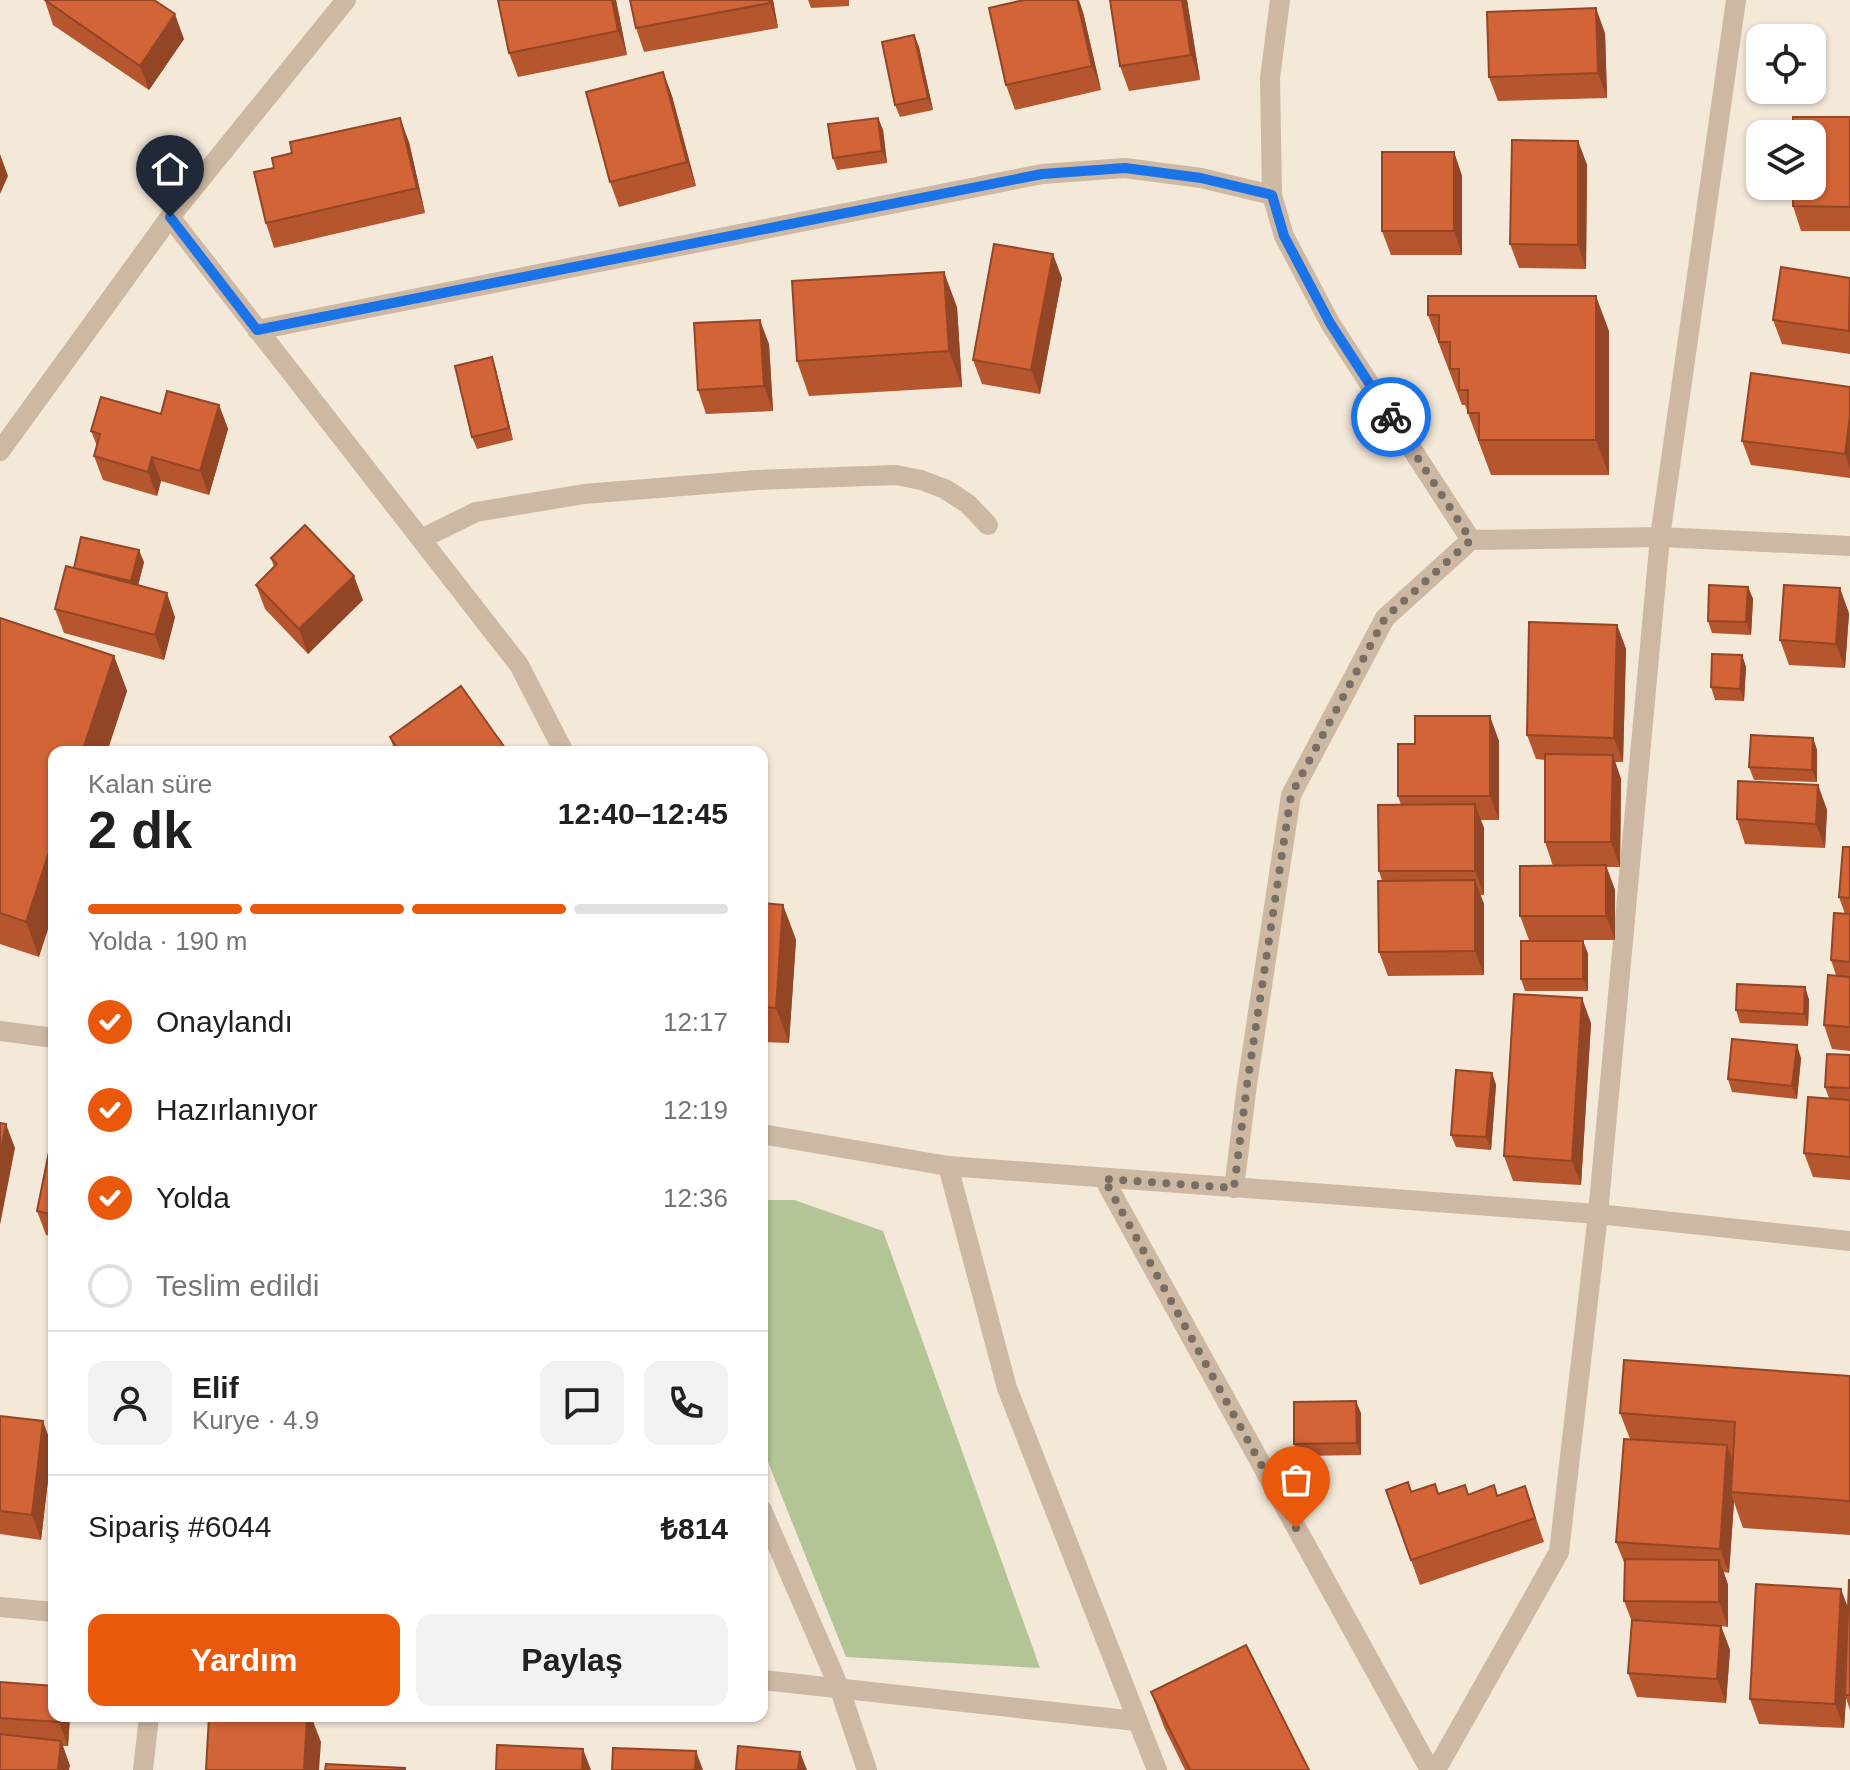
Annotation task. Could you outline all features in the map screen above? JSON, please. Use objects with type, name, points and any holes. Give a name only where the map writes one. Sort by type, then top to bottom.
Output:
[{"type":"street","points":[[0,451],[170,217],[346,0]]},
{"type":"street","points":[[1280,0],[1270,78],[1272,195],[1284,236],[1330,323],[1471,540]]},
{"type":"street","points":[[1436,1770],[1559,1552],[1598,1214],[1660,537],[1736,0]]},
{"type":"street","points":[[257,330],[1042,174],[1125,168],[1201,178],[1272,195]]},
{"type":"street","points":[[170,217],[519,665],[561,746]]},
{"type":"street","points":[[421,539],[476,512],[584,494],[757,480],[896,475],[945,489],[968,504],[988,525]]},
{"type":"street","points":[[1234,1188],[1291,795],[1385,618],[1471,540],[1660,537],[1850,546]]},
{"type":"street","points":[[0,1031],[48,1037]]},
{"type":"street","points":[[768,1135],[948,1166],[1598,1214],[1850,1241]]},
{"type":"street","points":[[948,1166],[1007,1388],[1157,1770]]},
{"type":"street","points":[[1104,1179],[1430,1770]]},
{"type":"street","points":[[768,1524],[839,1687],[867,1770]]},
{"type":"street","points":[[0,1607],[48,1611]]},
{"type":"street","points":[[768,1681],[1136,1721]]},
{"type":"street","points":[[143,1770],[148,1722]]},
{"type":"green space","points":[[768,1200],[794,1200],[883,1231],[1040,1668],[846,1657],[768,1462]]},
{"type":"building","points":[[45,0],[154,0],[175,14],[140,66]]},
{"type":"building","points":[[498,0],[612,0],[618,31],[509,53]]},
{"type":"building","points":[[630,0],[769,0],[770,3],[636,28]]},
{"type":"building","points":[[1024,0],[1077,0],[1092,66],[1006,85],[989,8]]},
{"type":"building","points":[[1110,0],[1182,0],[1191,55],[1120,66]]},
{"type":"building","points":[[1596,8],[1598,73],[1489,77],[1487,12]]},
{"type":"building","points":[[914,35],[928,98],[895,105],[882,42]]},
{"type":"building","points":[[663,72],[687,162],[610,182],[586,92]]},
{"type":"building","points":[[1793,117],[1850,117],[1850,207],[1793,206],[1793,200],[1826,200],[1826,120],[1793,120]]},
{"type":"building","points":[[400,118],[417,188],[266,223],[254,172],[274,168],[272,158],[292,153],[290,142]]},
{"type":"building","points":[[878,118],[882,151],[833,158],[828,124]]},
{"type":"building","points":[[1512,140],[1578,141],[1578,245],[1510,244]]},
{"type":"building","points":[[1382,152],[1454,152],[1454,231],[1382,231]]},
{"type":"building","points":[[994,244],[1053,254],[1031,370],[973,360]]},
{"type":"building","points":[[1781,267],[1850,278],[1849,331],[1773,320]]},
{"type":"building","points":[[944,272],[949,351],[797,361],[792,281]]},
{"type":"building","points":[[1428,296],[1596,296],[1596,440],[1479,440],[1479,413],[1468,413],[1468,390],[1459,390],[1459,369],[1450,369],[1450,342],[1439,342],[1439,315],[1428,315]]},
{"type":"building","points":[[760,320],[764,386],[698,390],[694,323]]},
{"type":"building","points":[[492,357],[509,428],[472,437],[455,366]]},
{"type":"building","points":[[1751,373],[1850,387],[1845,454],[1742,441]]},
{"type":"building","points":[[167,391],[219,405],[200,471],[152,457],[148,472],[94,456],[100,434],[91,431],[101,397],[161,414]]},
{"type":"building","points":[[305,525],[354,576],[299,629],[256,585],[277,564],[271,558]]},
{"type":"building","points":[[81,537],[139,550],[131,581],[74,568]]},
{"type":"building","points":[[66,566],[167,593],[155,635],[55,609]]},
{"type":"building","points":[[1709,585],[1748,587],[1746,622],[1708,621]]},
{"type":"building","points":[[1784,585],[1840,588],[1836,644],[1780,640]]},
{"type":"building","points":[[0,618],[114,656],[84,746],[48,746],[48,855],[26,922],[0,913]]},
{"type":"building","points":[[1529,622],[1617,625],[1614,738],[1527,735]]},
{"type":"building","points":[[1712,654],[1742,655],[1740,689],[1711,687]]},
{"type":"building","points":[[461,686],[504,746],[396,746],[390,737]]},
{"type":"building","points":[[1415,716],[1490,716],[1490,796],[1398,796],[1398,744],[1415,744]]},
{"type":"building","points":[[1751,735],[1813,738],[1812,770],[1749,767]]},
{"type":"building","points":[[1545,754],[1613,755],[1611,842],[1545,842]]},
{"type":"building","points":[[1738,781],[1818,785],[1816,824],[1737,819]]},
{"type":"building","points":[[1475,804],[1475,871],[1379,871],[1378,805]]},
{"type":"building","points":[[1843,847],[1850,847],[1850,898],[1839,897]]},
{"type":"building","points":[[1606,865],[1606,916],[1520,916],[1520,866]]},
{"type":"building","points":[[1475,880],[1475,951],[1379,952],[1378,881]]},
{"type":"building","points":[[768,904],[783,905],[776,1008],[768,1007]]},
{"type":"building","points":[[1834,913],[1850,914],[1850,962],[1831,960]]},
{"type":"building","points":[[1521,941],[1583,941],[1583,979],[1521,979]]},
{"type":"building","points":[[1828,975],[1850,977],[1850,1027],[1824,1025]]},
{"type":"building","points":[[1737,984],[1805,987],[1804,1014],[1736,1010]]},
{"type":"building","points":[[1514,994],[1582,998],[1572,1161],[1504,1156]]},
{"type":"building","points":[[1732,1039],[1797,1045],[1792,1086],[1728,1079]]},
{"type":"building","points":[[1827,1054],[1850,1055],[1850,1088],[1825,1087]]},
{"type":"building","points":[[1456,1070],[1492,1073],[1486,1137],[1451,1135]]},
{"type":"building","points":[[1808,1097],[1850,1100],[1850,1157],[1804,1153]]},
{"type":"building","points":[[0,1123],[6,1124],[0,1154]]},
{"type":"building","points":[[48,1157],[48,1214],[37,1211]]},
{"type":"building","points":[[1624,1360],[1850,1376],[1850,1501],[1731,1492],[1735,1422],[1620,1413]]},
{"type":"building","points":[[1356,1401],[1357,1443],[1294,1444],[1294,1402]]},
{"type":"building","points":[[0,1416],[43,1421],[32,1515],[0,1511]]},
{"type":"building","points":[[1624,1439],[1727,1445],[1720,1549],[1616,1542]]},
{"type":"building","points":[[1408,1482],[1411,1492],[1435,1484],[1438,1494],[1465,1485],[1468,1495],[1494,1485],[1497,1496],[1525,1486],[1535,1518],[1411,1560],[1386,1490]]},
{"type":"building","points":[[1625,1559],[1719,1560],[1719,1602],[1624,1601]]},
{"type":"building","points":[[1849,1580],[1850,1695],[1845,1695]]},
{"type":"building","points":[[1756,1584],[1841,1589],[1835,1704],[1750,1699]]},
{"type":"building","points":[[1632,1620],[1721,1626],[1717,1679],[1628,1673]]},
{"type":"building","points":[[1246,1645],[1309,1770],[1190,1770],[1151,1692]]},
{"type":"building","points":[[0,1682],[48,1686],[48,1721],[0,1718]]},
{"type":"building","points":[[209,1722],[307,1722],[304,1770],[206,1770]]},
{"type":"building","points":[[0,1734],[61,1741],[58,1770],[0,1770]]},
{"type":"building","points":[[497,1745],[583,1749],[582,1770],[496,1770]]},
{"type":"building","points":[[738,1746],[800,1752],[798,1770],[736,1770]]},
{"type":"building","points":[[613,1748],[696,1751],[695,1770],[612,1770]]},
{"type":"building","points":[[326,1764],[405,1768],[405,1770],[325,1770]]},
{"type":"way so far","points":[[1296,1528],[1104,1179],[1234,1188],[1291,795],[1385,618],[1471,540],[1391,417]]},
{"type":"route","points":[[170,217],[257,330],[1042,174],[1125,168],[1201,178],[1272,195],[1284,236],[1330,323],[1391,417]]}]
